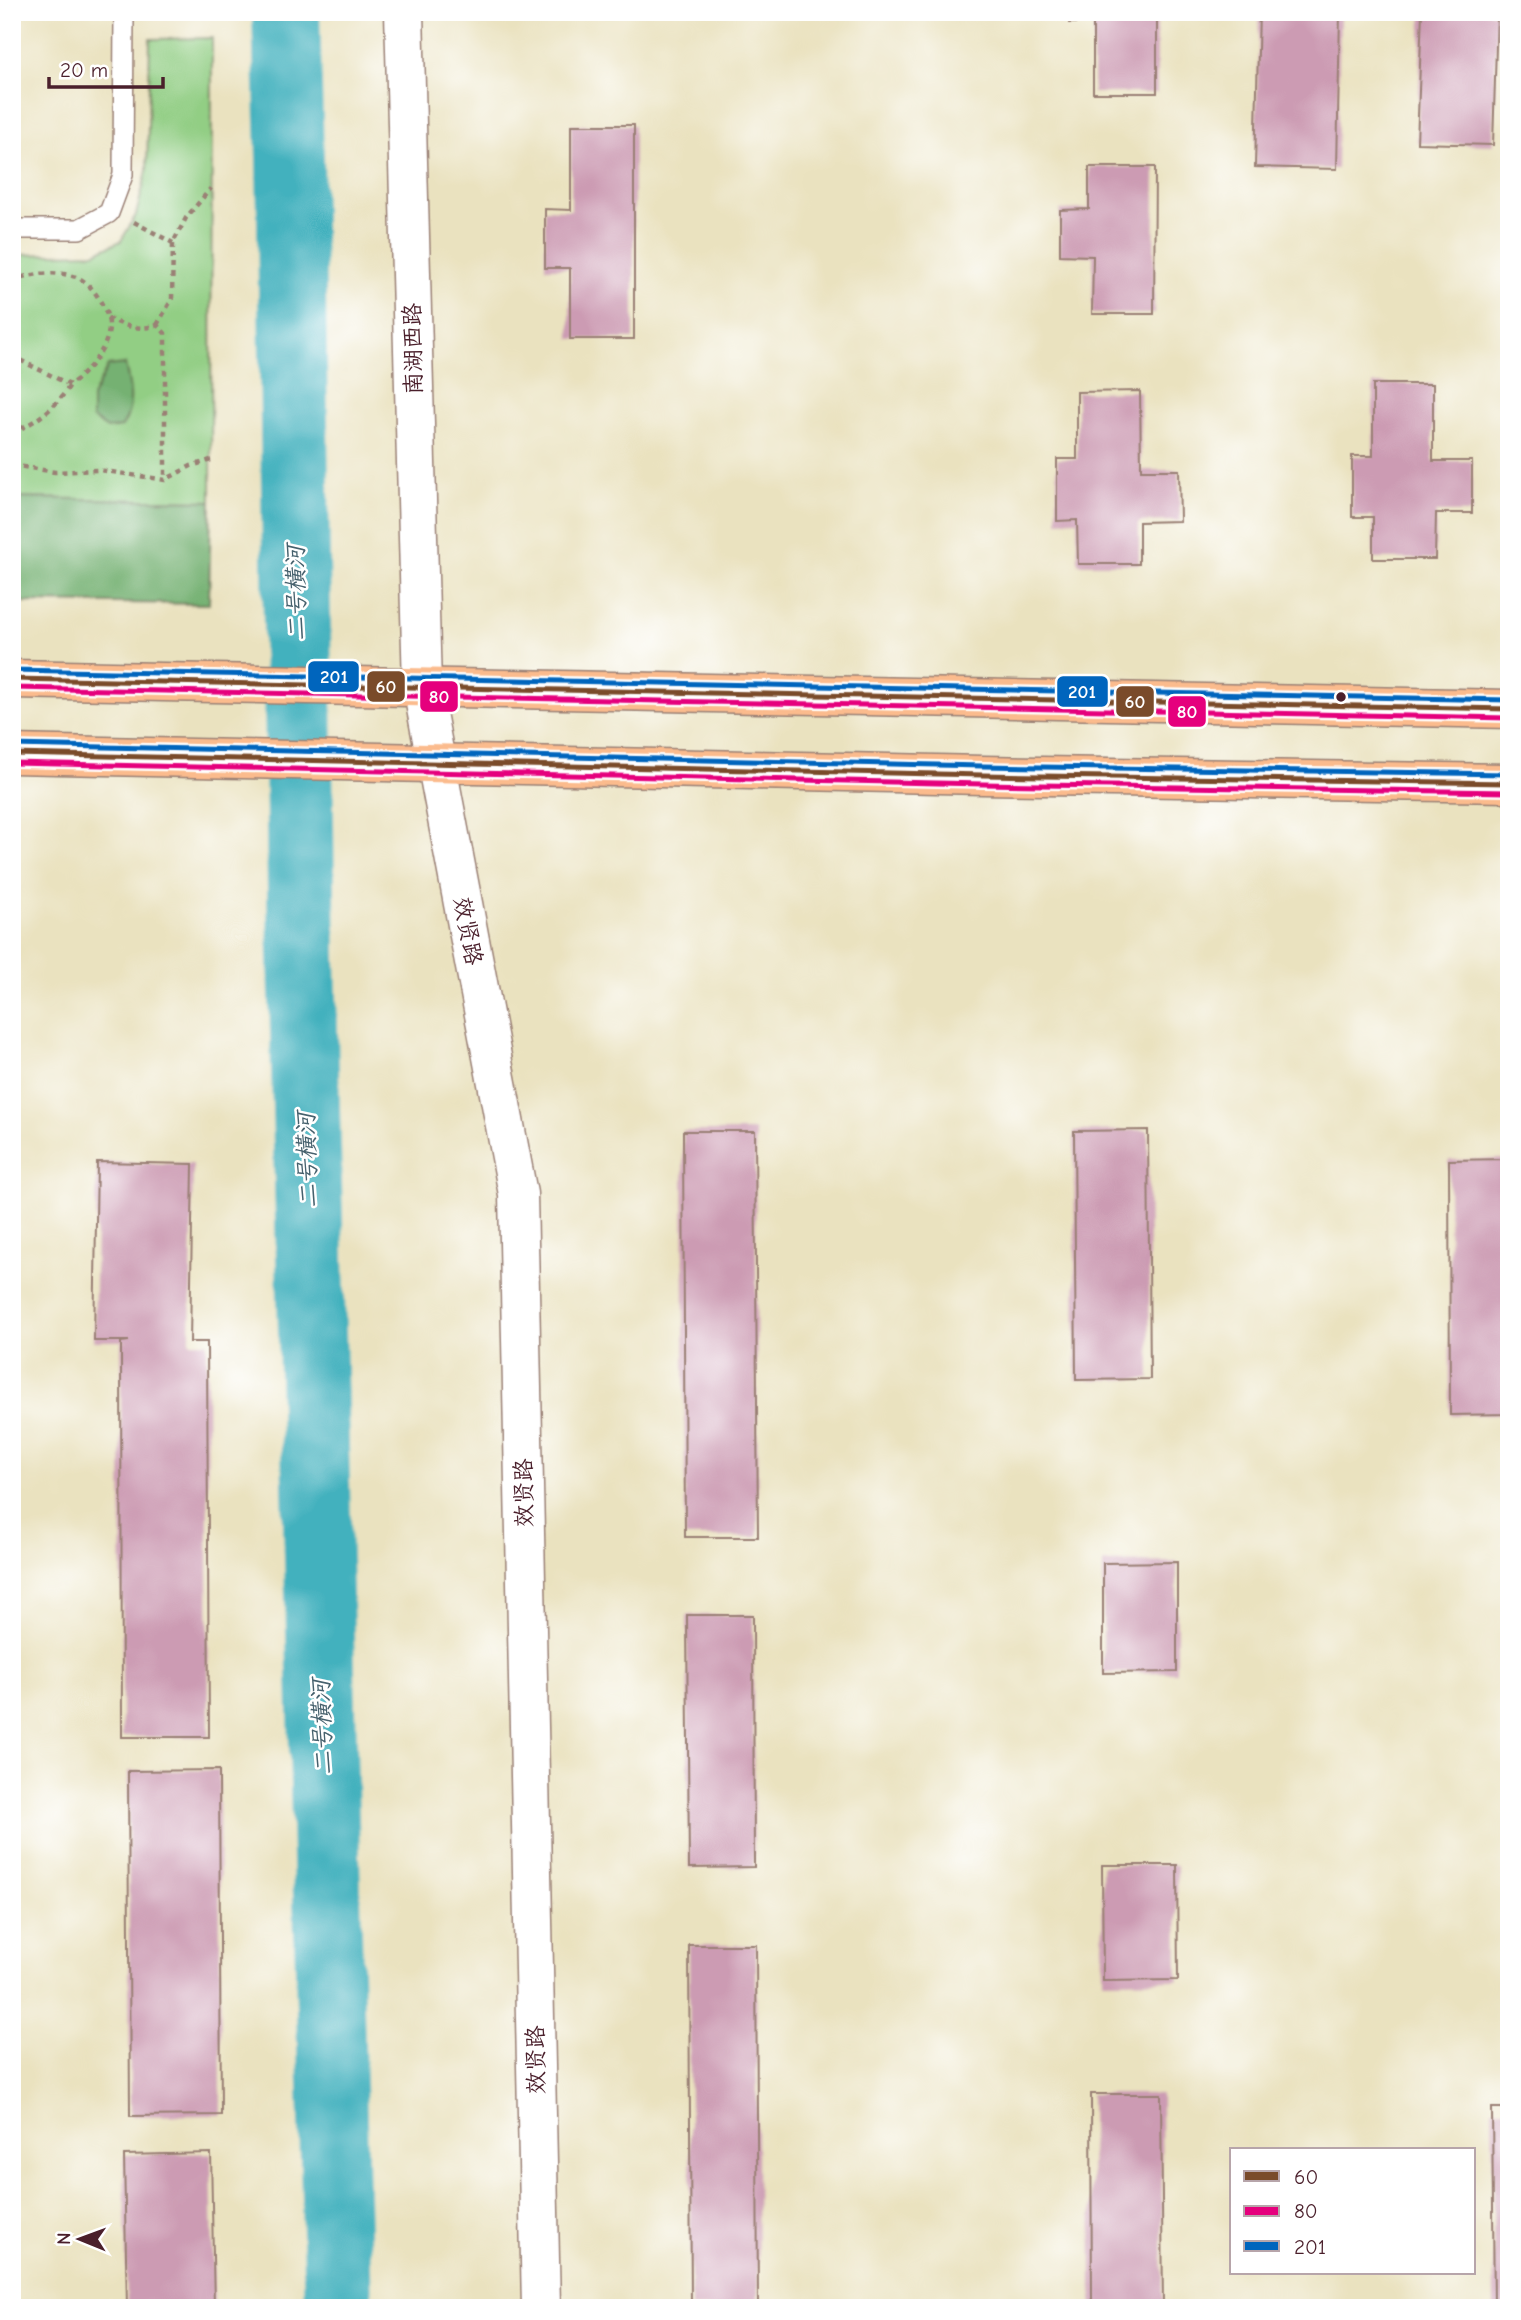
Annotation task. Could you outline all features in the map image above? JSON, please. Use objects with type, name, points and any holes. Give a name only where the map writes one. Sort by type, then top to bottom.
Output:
[{"type":"main road","points":[[12,679],[1509,709]]},
{"type":"main road","points":[[12,754],[1509,783]]},
{"type":"street","name":"南湖西路","points":[[404,12],[422,687]]},
{"type":"street","name":"效贤路","points":[[422,687],[518,1194],[541,2308]]},
{"type":"lane","points":[[12,229],[79,229],[109,213],[124,175],[124,12]]},
{"type":"path","points":[[107,318],[123,326],[144,329],[157,325],[172,299],[173,243],[186,218],[211,188]]},
{"type":"path","points":[[133,221],[173,243]]},
{"type":"path","points":[[12,281],[46,272],[77,277],[94,290],[105,310],[109,328],[98,357],[82,376],[70,385],[60,401],[41,419],[12,433]]},
{"type":"path","points":[[157,325],[165,333],[165,480]]},
{"type":"path","points":[[12,356],[70,385]]},
{"type":"path","points":[[12,465],[55,472],[99,470],[165,480],[191,466],[211,460]]},
{"type":"green space","points":[[212,38],[211,501],[12,498],[12,255],[94,253],[121,241],[136,215],[147,171],[150,39]]},
{"type":"green space","points":[[125,364],[130,389],[129,412],[122,427],[107,429],[92,418],[92,397],[108,366]]},
{"type":"green space","points":[[12,498],[211,501],[209,604],[12,602]]},
{"type":"building","points":[[1069,12],[1157,12],[1157,93],[1093,93],[1093,23],[1069,23]]},
{"type":"building","points":[[1259,12],[1340,12],[1337,169],[1255,167]]},
{"type":"building","points":[[1422,12],[1497,12],[1493,145],[1417,143]]},
{"type":"building","points":[[571,125],[634,125],[634,339],[570,339],[570,268],[545,268],[545,209],[571,210]]},
{"type":"building","points":[[1089,167],[1155,167],[1154,314],[1092,314],[1093,256],[1060,255],[1060,210],[1089,209]]},
{"type":"building","points":[[1373,384],[1433,384],[1433,461],[1472,461],[1472,513],[1436,513],[1435,559],[1373,559],[1373,517],[1352,517],[1352,456],[1373,456]]},
{"type":"building","points":[[1140,391],[1141,470],[1179,470],[1180,521],[1139,522],[1139,564],[1078,564],[1077,520],[1057,521],[1057,459],[1077,459],[1077,392]]},
{"type":"building","points":[[1148,1130],[1150,1379],[1076,1380],[1074,1131]]},
{"type":"building","points":[[683,1131],[755,1131],[758,1537],[685,1537]]},
{"type":"building","points":[[1509,1159],[1509,1414],[1450,1415],[1449,1160]]},
{"type":"building","points":[[97,1162],[193,1164],[190,1342],[207,1342],[209,1737],[122,1737],[121,1342],[129,1341],[94,1341]]},
{"type":"building","points":[[1177,1562],[1177,1672],[1103,1673],[1103,1563]]},
{"type":"building","points":[[687,1615],[753,1615],[754,1867],[689,1868]]},
{"type":"building","points":[[219,1770],[221,2115],[130,2116],[128,1771]]},
{"type":"building","points":[[1102,1865],[1177,1865],[1178,1980],[1103,1981]]},
{"type":"building","points":[[689,1945],[756,1945],[758,2308],[691,2308]]},
{"type":"building","points":[[1091,2094],[1161,2094],[1163,2308],[1092,2308]]},
{"type":"building","points":[[1492,2108],[1509,2108],[1509,2308],[1494,2308]]},
{"type":"building","points":[[211,2153],[214,2308],[127,2308],[124,2155]]},
{"type":"waterway","name":"二号横河","points":[[286,12],[302,958],[338,2308]]},
{"type":"transit line","name":"201","points":[[12,670],[1509,700]]},
{"type":"transit line","name":"60","points":[[12,679],[1509,709]]},
{"type":"transit line","name":"80","points":[[12,688],[1509,718]]},
{"type":"transit line","name":"201","points":[[12,745],[983,766],[1509,774]]},
{"type":"transit line","name":"60","points":[[12,754],[983,775],[1509,783]]},
{"type":"transit line","name":"80","points":[[12,763],[983,784],[1509,792]]}]
